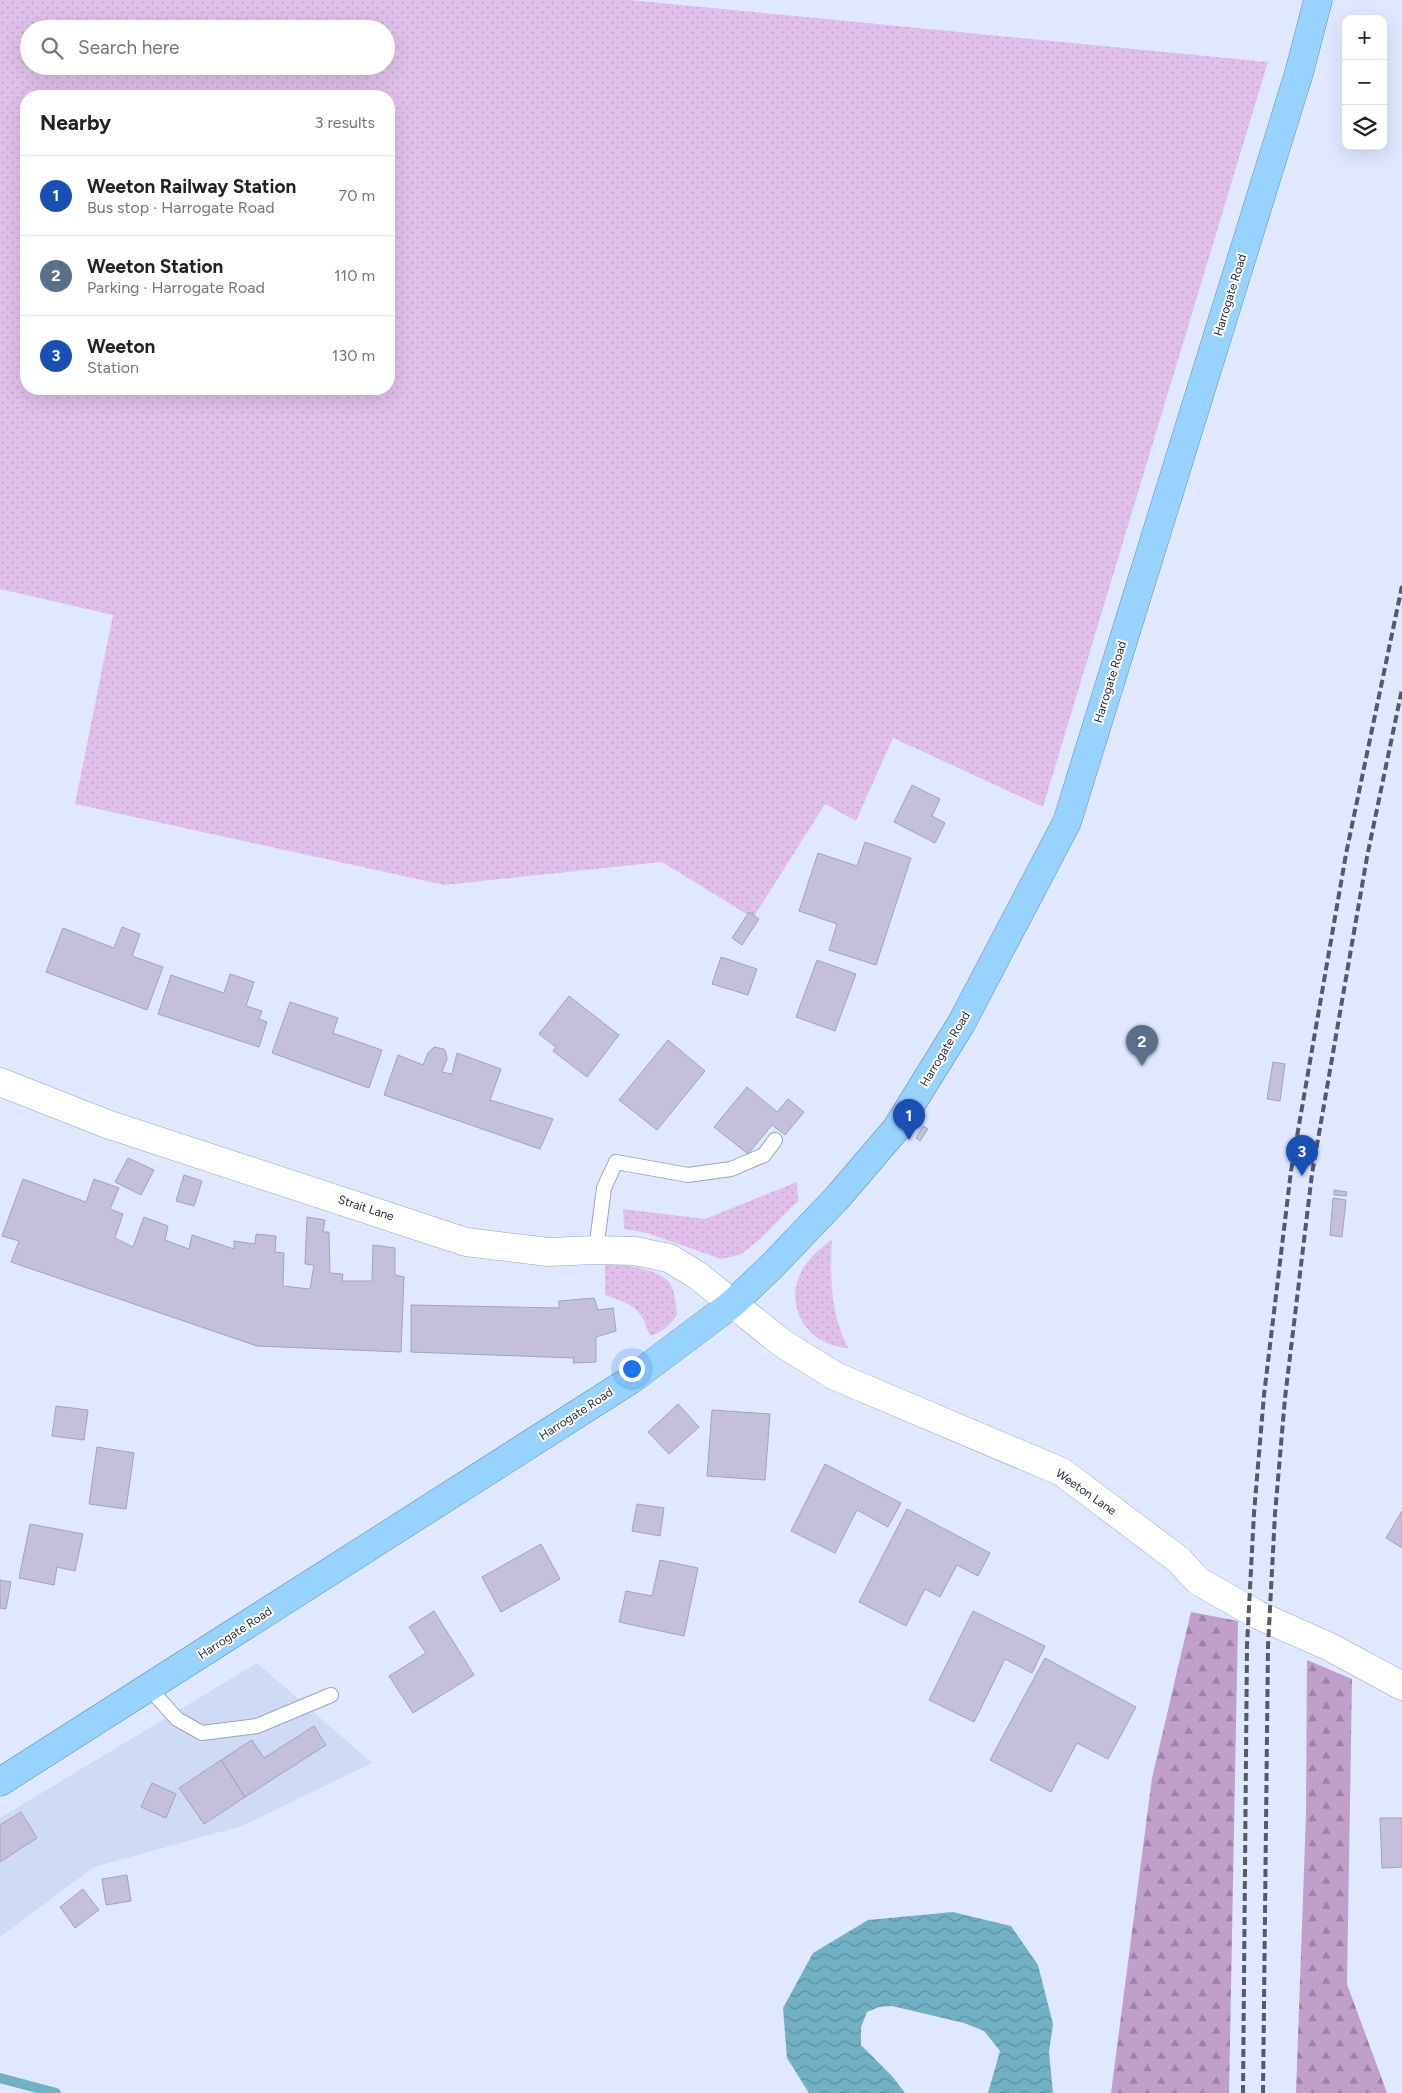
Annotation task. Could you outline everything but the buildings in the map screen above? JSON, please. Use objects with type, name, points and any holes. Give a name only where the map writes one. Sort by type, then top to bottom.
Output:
[{"type":"highway","name":"Harrogate Road","points":[[0,1782],[632,1378],[732,1304],[772,1267],[826,1210],[896,1129],[961,1024],[1067,822],[1299,73],[1318,0]]},
{"type":"street","name":"Strait Lane","points":[[0,1082],[107,1124],[466,1242],[548,1252],[635,1251],[669,1258],[697,1275],[732,1304]]},
{"type":"street","name":"Weeton Lane","points":[[732,1304],[782,1343],[835,1376],[1062,1472],[1179,1560],[1198,1581],[1258,1615],[1330,1647],[1402,1686]]},
{"type":"lane","points":[[596,1250],[604,1188],[616,1162],[688,1175],[731,1169],[764,1155],[774,1140]]},
{"type":"lane","points":[[149,1688],[177,1719],[202,1733],[257,1726],[331,1695]]},
{"type":"shaded area","points":[[0,0],[630,0],[1268,62],[1043,807],[893,738],[856,821],[825,804],[753,918],[662,862],[444,885],[75,804],[113,615],[0,589]]},
{"type":"shaded area","points":[[797,1182],[798,1201],[759,1240],[740,1255],[721,1259],[647,1233],[624,1229],[623,1209],[705,1219]]},
{"type":"shaded area","points":[[832,1239],[832,1295],[834,1308],[848,1348],[834,1346],[822,1341],[812,1333],[798,1313],[795,1300],[796,1287],[800,1274],[806,1264]]},
{"type":"shaded area","points":[[605,1262],[647,1270],[668,1281],[674,1293],[677,1315],[659,1333],[650,1336],[639,1312],[629,1304],[605,1295]]},
{"type":"shaded area","points":[[257,1663],[372,1763],[242,1826],[94,1867],[0,1937],[0,1818]]},
{"type":"green space","points":[[1191,1612],[1238,1621],[1229,2093],[1111,2093],[1152,1778]]},
{"type":"green space","points":[[1307,1660],[1352,1679],[1347,1984],[1387,2093],[1296,2093],[1306,1814]]},
{"type":"water","points":[[953,1912],[1011,1926],[1038,1965],[1053,2024],[1049,2052],[1053,2093],[988,2093],[1000,2051],[984,2031],[964,2023],[892,2006],[879,2007],[867,2012],[861,2027],[861,2045],[892,2076],[905,2093],[809,2093],[787,2058],[783,2008],[813,1953],[868,1920]]},
{"type":"waterway","points":[[0,2078],[56,2093]]},
{"type":"railway","points":[[1243,2093],[1247,1645],[1254,1513],[1264,1395],[1291,1171],[1346,854],[1402,586]]},
{"type":"railway","points":[[1263,2093],[1268,1646],[1275,1514],[1285,1398],[1312,1174],[1367,857],[1402,689]]},
{"type":"place","name":"Weeton Station","points":[[1142,1066]]},
{"type":"place","name":"Weeton Railway Station","points":[[909,1140]]},
{"type":"place","name":"Weeton","points":[[1302,1176]]}]
